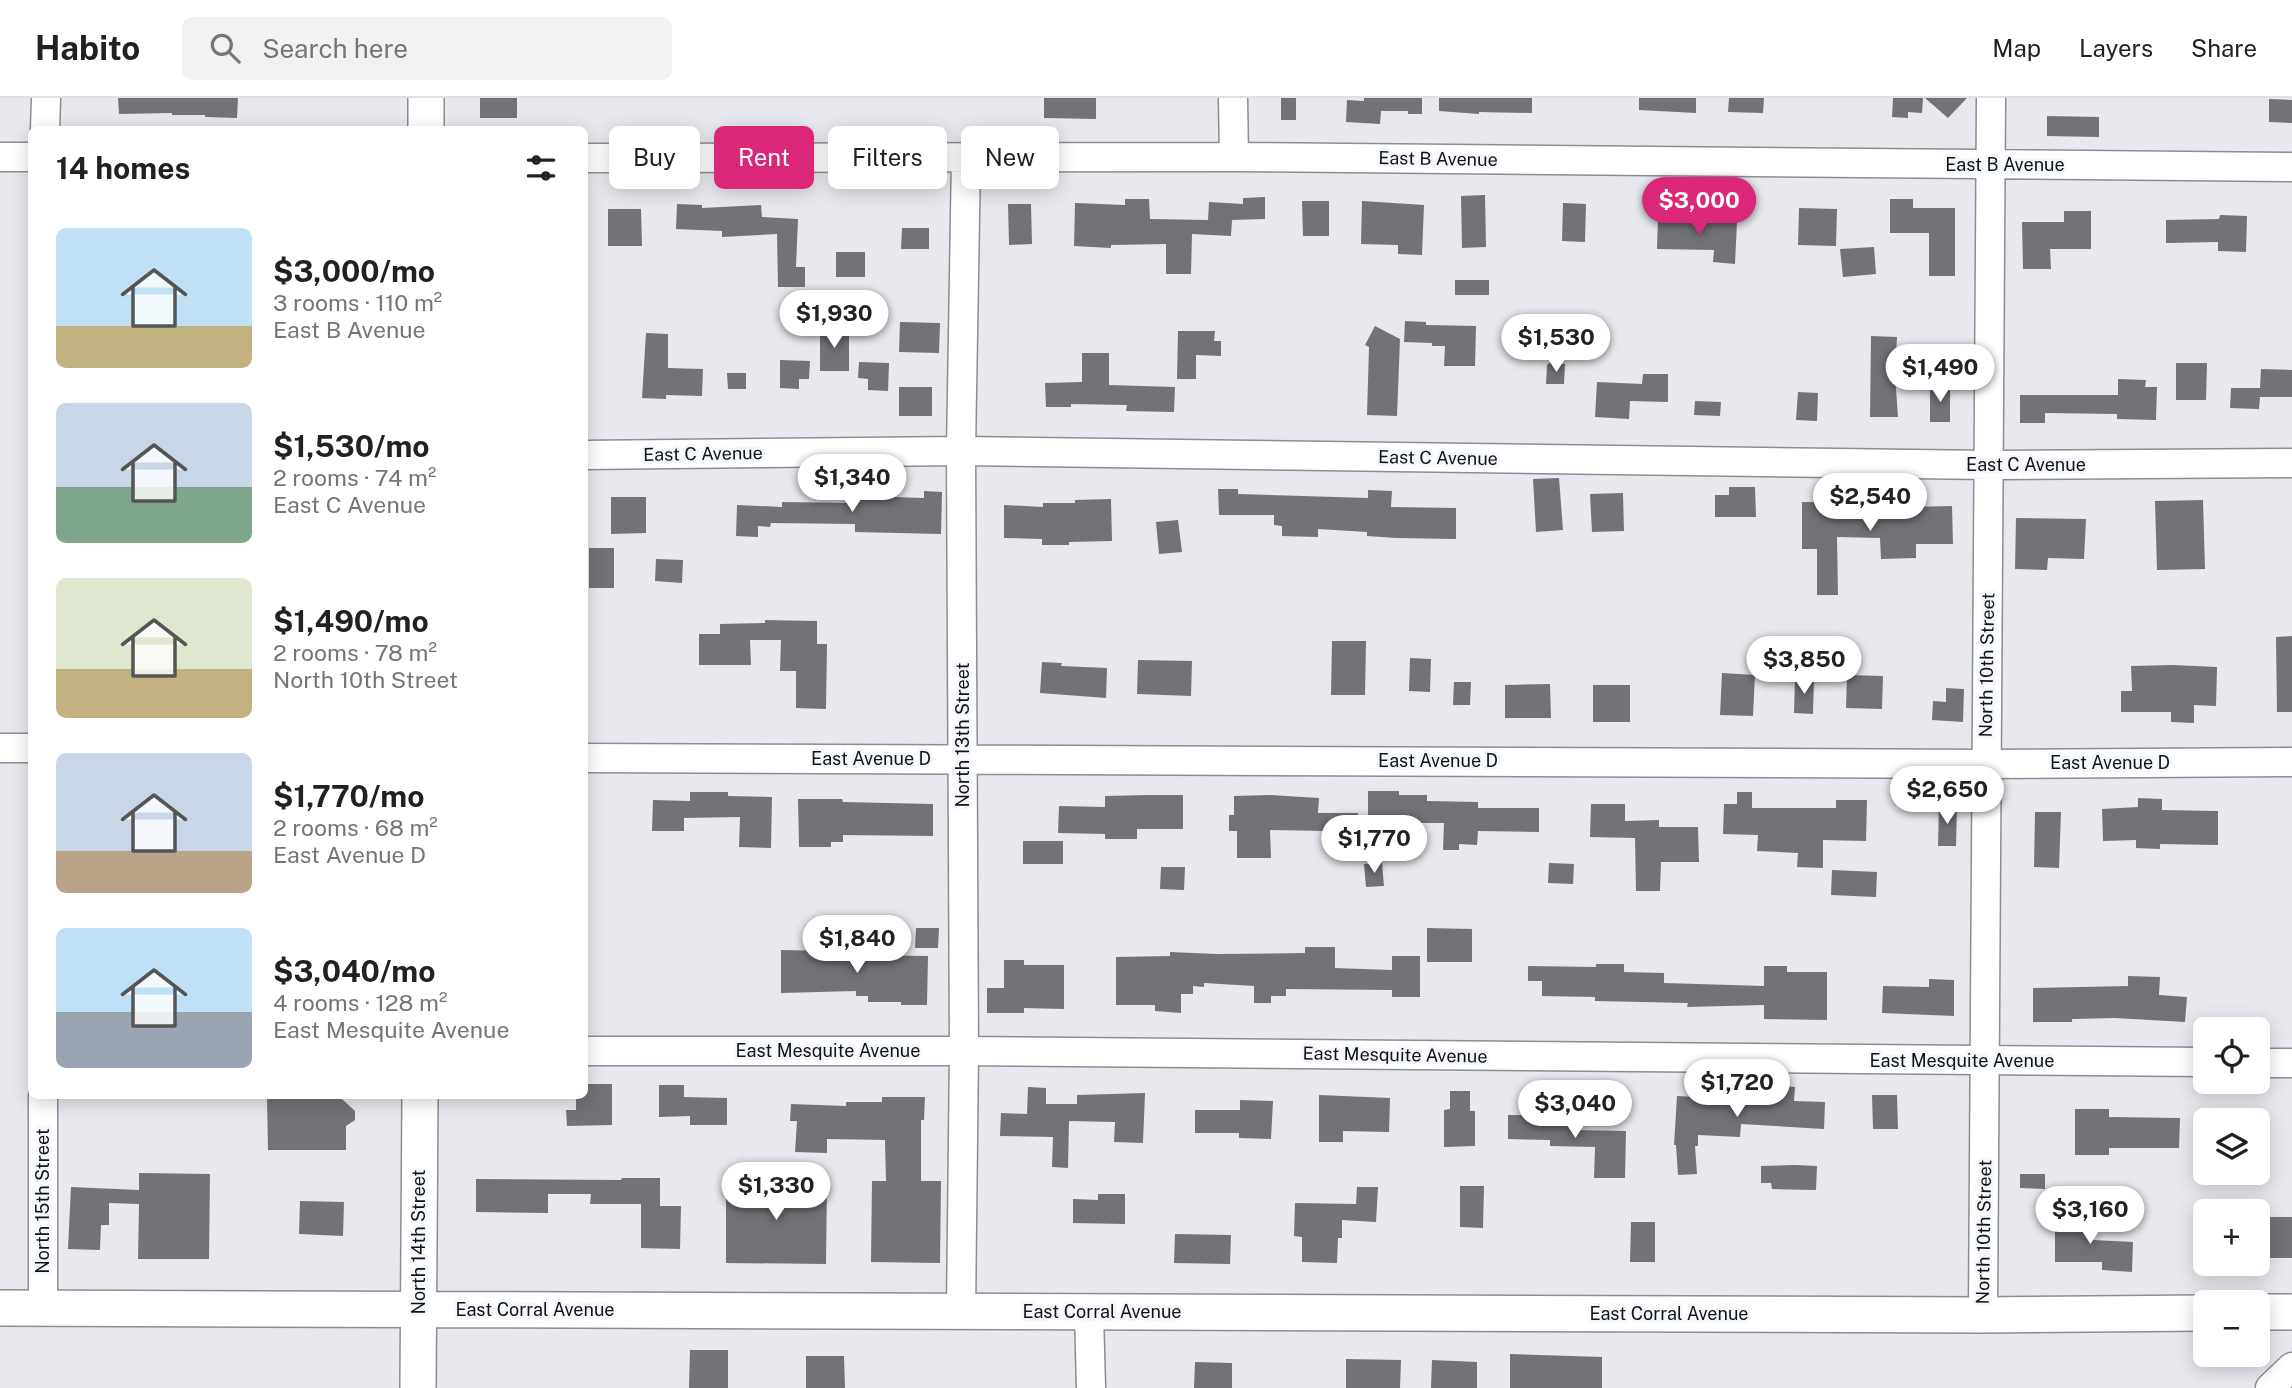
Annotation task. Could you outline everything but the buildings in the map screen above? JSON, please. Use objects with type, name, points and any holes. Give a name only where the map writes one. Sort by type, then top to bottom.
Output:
[{"type":"main road","points":[[426,98],[426,126]]},
{"type":"main road","name":"North 14th Street","points":[[418,1388],[419,1099]]},
{"type":"main road","name":"East Corral Avenue","points":[[0,1308],[1983,1315],[2193,1313]]},
{"type":"main road","points":[[2270,1312],[2292,1312]]},
{"type":"street","points":[[45,126],[46,98]]},
{"type":"street","points":[[1233,98],[1234,157]]},
{"type":"street","name":"North 10th Street","points":[[1983,1315],[1992,98]]},
{"type":"street","points":[[0,157],[28,157]]},
{"type":"street","name":"East B Avenue","points":[[588,158],[961,158]]},
{"type":"street","name":"East B Avenue","points":[[1059,158],[2292,167]]},
{"type":"street","name":"North 13th Street","points":[[961,1312],[964,1051],[961,451],[965,189]]},
{"type":"street","name":"East C Avenue","points":[[588,455],[961,451],[1989,465],[2292,463]]},
{"type":"street","points":[[0,748],[28,748]]},
{"type":"street","name":"East Avenue D","points":[[588,758],[1986,764],[2292,762]]},
{"type":"street","name":"East Mesquite Avenue","points":[[588,1051],[964,1051],[2193,1062]]},
{"type":"street","points":[[2270,1063],[2292,1063]]},
{"type":"street","name":"North 15th Street","points":[[43,1099],[43,1307]]},
{"type":"street","points":[[1089,1312],[1091,1388]]},
{"type":"street","points":[[2270,1388],[2292,1367]]}]
